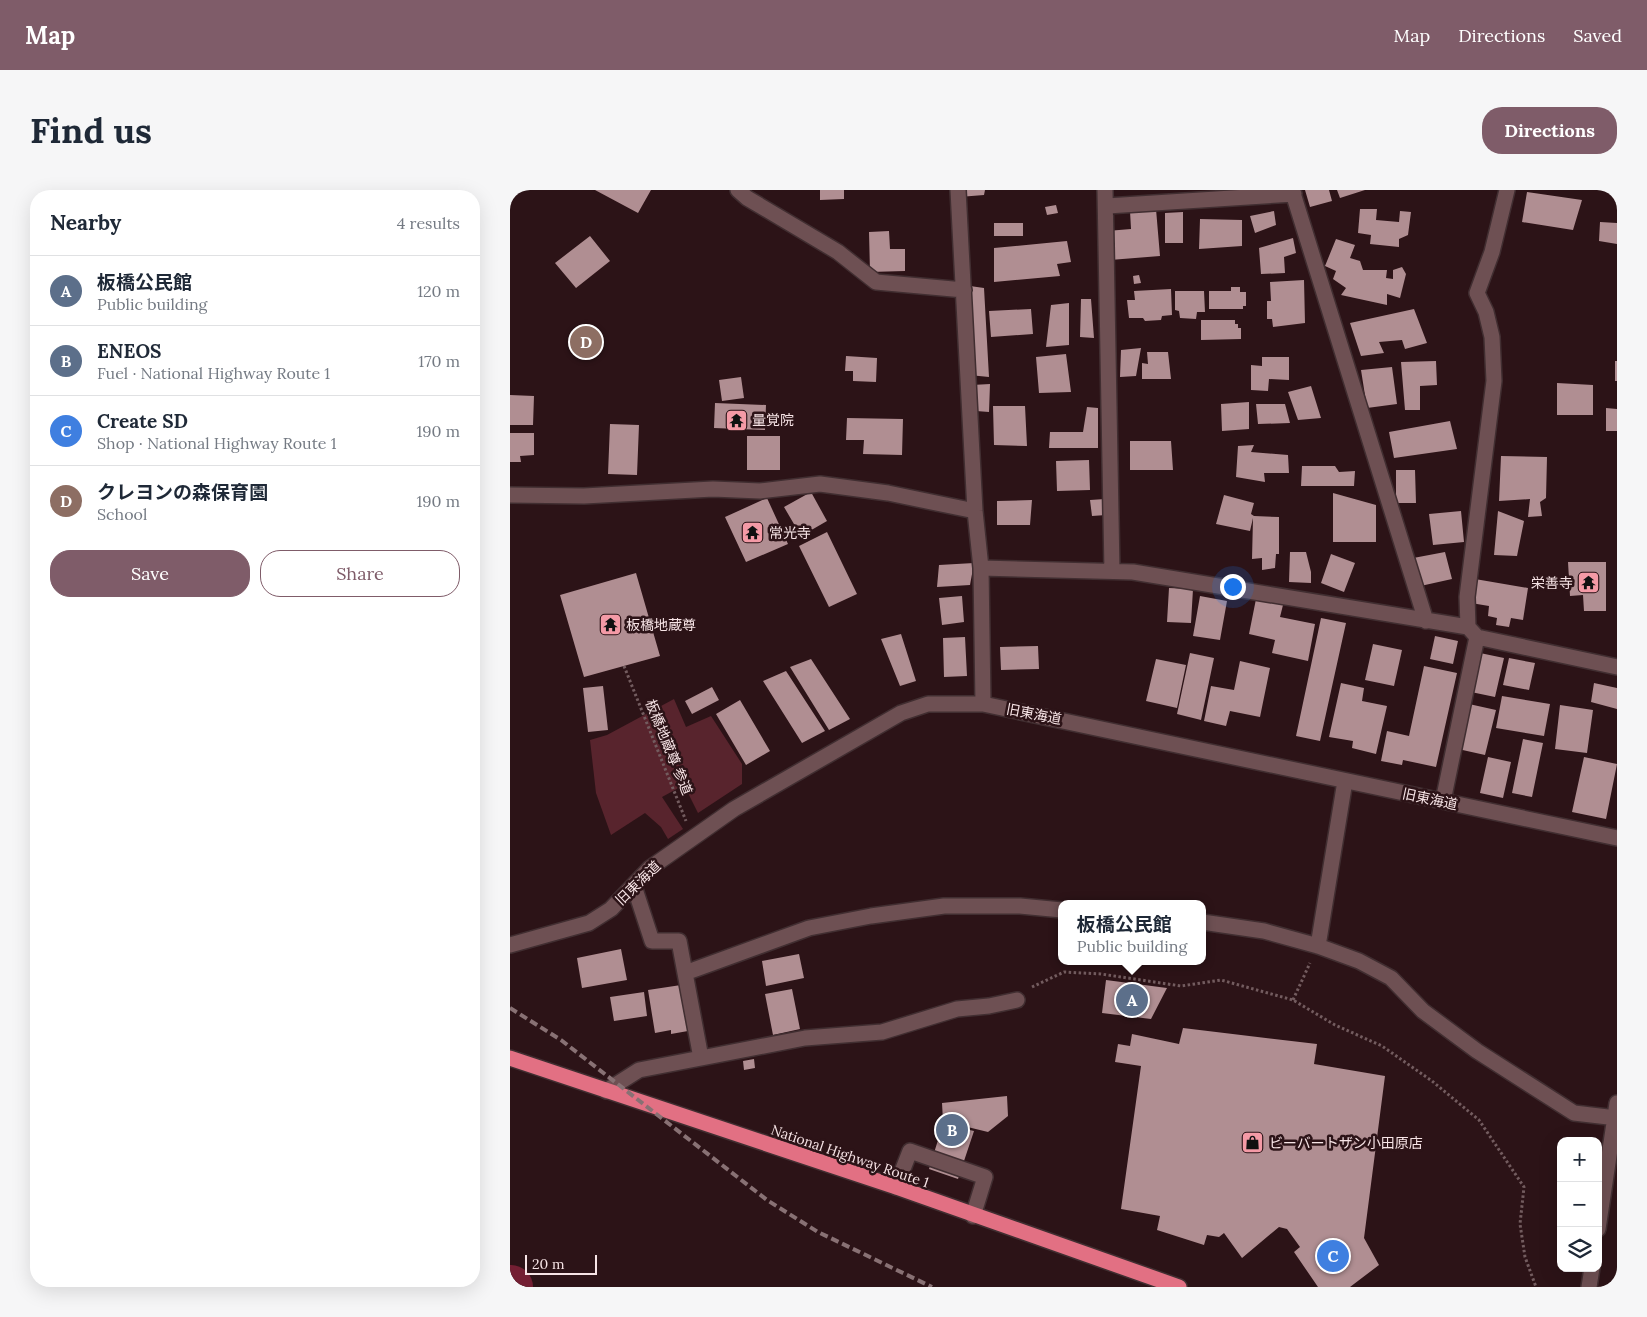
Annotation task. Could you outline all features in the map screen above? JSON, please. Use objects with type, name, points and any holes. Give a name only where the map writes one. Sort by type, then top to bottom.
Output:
[{"type":"highway","name":"National Highway Route 1","points":[[510,1058],[896,1188],[1178,1287]]},
{"type":"street","points":[[738,190],[748,198],[838,252],[876,282],[964,290]]},
{"type":"street","points":[[958,190],[975,511],[981,568],[983,704]]},
{"type":"street","points":[[1105,190],[1107,206],[1112,571]]},
{"type":"street","points":[[1443,801],[1473,632],[1467,598],[1494,381],[1492,337],[1486,312],[1477,293],[1492,252],[1507,190]]},
{"type":"street","points":[[1107,206],[1293,192],[1426,621]]},
{"type":"street","points":[[510,495],[584,496],[713,489],[760,491],[820,484],[888,493],[975,511]]},
{"type":"street","points":[[981,568],[1132,572],[1426,621],[1617,667]]},
{"type":"street","name":"旧東海道","points":[[510,945],[589,923],[611,909],[650,868],[734,809],[901,713],[928,704],[983,704],[1617,838]]},
{"type":"street","points":[[1318,946],[1345,781]]},
{"type":"street","points":[[634,886],[652,941],[679,941],[701,1058]]},
{"type":"street","points":[[685,973],[809,928],[871,916],[944,906],[1058,910]]},
{"type":"street","points":[[1206,923],[1264,931],[1318,946],[1359,961],[1391,978],[1423,1010],[1477,1051],[1574,1114],[1616,1113],[1615,1138],[1598,1227]]},
{"type":"street","points":[[606,1090],[639,1070],[805,1038],[882,1032],[957,1008],[989,1006],[1017,1000]]},
{"type":"street","points":[[896,1188],[910,1151],[985,1177],[973,1216]]},
{"type":"street","points":[[1589,1287],[1591,1272]]},
{"type":"path","name":"板橋地蔵尊 参道","points":[[624,666],[692,837]]},
{"type":"path","points":[[1293,1000],[1318,946]]},
{"type":"path","points":[[1017,1000],[1034,986],[1064,972],[1102,974],[1181,986],[1221,980],[1293,1000],[1335,1025],[1382,1046],[1432,1081],[1479,1120],[1524,1187],[1520,1224],[1526,1257],[1536,1287]]},
{"type":"shaded area","points":[[674,699],[686,727],[711,716],[742,764],[742,784],[698,813],[684,785],[662,797],[683,829],[668,839],[661,827],[645,813],[611,835],[596,793],[590,740],[607,735]]},
{"type":"building","points":[[595,190],[651,190],[638,213]]},
{"type":"building","points":[[820,190],[844,190],[844,199],[820,200]]},
{"type":"building","points":[[958,190],[985,190],[984,195],[959,197]]},
{"type":"building","points":[[1305,190],[1329,190],[1332,201],[1310,207]]},
{"type":"building","points":[[1337,190],[1365,190],[1340,198]]},
{"type":"building","points":[[1527,192],[1582,200],[1573,230],[1522,222]]},
{"type":"building","points":[[1056,205],[1058,213],[1047,215],[1045,207]]},
{"type":"building","points":[[1156,209],[1160,256],[1110,260],[1107,231],[1131,229],[1130,211]]},
{"type":"building","points":[[1360,209],[1377,209],[1376,220],[1399,222],[1400,211],[1411,212],[1408,235],[1399,239],[1399,247],[1370,244],[1371,235],[1358,233]]},
{"type":"building","points":[[1274,211],[1276,225],[1255,233],[1250,216]]},
{"type":"building","points":[[1183,212],[1183,243],[1165,243],[1165,213]]},
{"type":"building","points":[[1200,219],[1242,220],[1242,246],[1199,249]]},
{"type":"building","points":[[1600,222],[1617,223],[1617,244],[1599,241]]},
{"type":"building","points":[[994,223],[1023,223],[1023,236],[994,236]]},
{"type":"building","points":[[889,231],[890,249],[905,249],[905,271],[870,272],[869,232]]},
{"type":"building","points":[[590,236],[610,261],[576,288],[555,263]]},
{"type":"building","points":[[1293,238],[1296,253],[1284,257],[1285,273],[1261,274],[1259,248]]},
{"type":"building","points":[[1336,239],[1355,245],[1350,258],[1360,261],[1363,270],[1387,270],[1386,278],[1393,279],[1393,270],[1402,267],[1406,274],[1400,298],[1387,294],[1387,305],[1341,295],[1346,288],[1333,279],[1336,271],[1325,266]]},
{"type":"building","points":[[1067,241],[1071,262],[1057,264],[1060,276],[994,282],[994,248]]},
{"type":"building","points":[[1139,275],[1141,283],[1134,284],[1133,276]]},
{"type":"building","points":[[1304,280],[1305,323],[1273,327],[1272,319],[1267,319],[1267,301],[1271,301],[1270,282]]},
{"type":"building","points":[[970,286],[984,288],[989,377],[969,375]]},
{"type":"building","points":[[1231,287],[1240,287],[1240,292],[1246,292],[1246,306],[1243,306],[1243,309],[1209,309],[1209,291],[1231,291]]},
{"type":"building","points":[[1171,289],[1172,315],[1162,316],[1161,320],[1145,321],[1143,318],[1129,318],[1127,300],[1135,300],[1134,291]]},
{"type":"building","points":[[1175,291],[1204,291],[1205,312],[1197,312],[1196,319],[1180,318],[1179,311],[1175,310]]},
{"type":"building","points":[[1081,299],[1091,299],[1094,338],[1080,337]]},
{"type":"building","points":[[1069,303],[1069,345],[1046,347],[1051,305]]},
{"type":"building","points":[[1031,309],[1033,334],[991,337],[989,311]]},
{"type":"building","points":[[1414,309],[1427,343],[1405,349],[1402,340],[1379,342],[1384,353],[1361,356],[1350,323]]},
{"type":"building","points":[[1201,320],[1235,320],[1238,328],[1241,328],[1241,339],[1201,340]]},
{"type":"building","points":[[1141,348],[1136,376],[1120,377],[1121,350]]},
{"type":"building","points":[[1147,352],[1168,352],[1171,379],[1142,379],[1142,363],[1148,364]]},
{"type":"building","points":[[1066,354],[1071,392],[1039,393],[1036,357]]},
{"type":"building","points":[[846,356],[877,358],[876,382],[853,381],[853,371],[845,371]]},
{"type":"building","points":[[1262,357],[1289,357],[1289,380],[1269,379],[1268,391],[1251,390],[1251,365],[1262,366]]},
{"type":"building","points":[[1436,361],[1437,385],[1420,386],[1420,410],[1405,410],[1401,362]]},
{"type":"building","points":[[1615,361],[1617,361],[1617,381],[1615,381]]},
{"type":"building","points":[[1392,367],[1397,404],[1367,408],[1361,370]]},
{"type":"building","points":[[741,377],[744,398],[722,401],[719,380]]},
{"type":"building","points":[[1557,383],[1593,385],[1593,415],[1557,415]]},
{"type":"building","points":[[990,384],[989,412],[976,411],[972,385]]},
{"type":"building","points":[[1311,386],[1321,418],[1298,420],[1288,392]]},
{"type":"building","points":[[510,395],[534,396],[533,425],[510,425]]},
{"type":"building","points":[[1249,402],[1249,429],[1222,431],[1221,404]]},
{"type":"building","points":[[715,403],[766,405],[765,430],[714,428]]},
{"type":"building","points":[[1256,404],[1285,404],[1290,423],[1258,424]]},
{"type":"building","points":[[993,406],[1025,406],[1027,446],[994,445]]},
{"type":"building","points":[[1087,407],[1098,408],[1098,448],[1049,448],[1050,432],[1083,432]]},
{"type":"building","points":[[1606,408],[1617,409],[1617,431],[1606,431]]},
{"type":"building","points":[[847,418],[903,419],[902,455],[863,454],[864,440],[846,440]]},
{"type":"building","points":[[1450,421],[1457,449],[1394,458],[1389,432]]},
{"type":"building","points":[[610,424],[639,425],[637,475],[608,474]]},
{"type":"building","points":[[510,433],[534,433],[534,455],[520,456],[521,462],[510,462]]},
{"type":"building","points":[[747,436],[780,436],[780,470],[747,470]]},
{"type":"building","points":[[1130,441],[1171,441],[1173,470],[1130,470]]},
{"type":"building","points":[[1254,445],[1251,452],[1288,455],[1289,473],[1264,473],[1265,482],[1236,477],[1238,446]]},
{"type":"building","points":[[1501,456],[1547,457],[1546,498],[1540,502],[1542,516],[1528,517],[1530,499],[1499,501]]},
{"type":"building","points":[[1089,460],[1090,490],[1057,491],[1056,461]]},
{"type":"building","points":[[1302,466],[1335,466],[1339,472],[1355,471],[1354,486],[1301,486]]},
{"type":"building","points":[[1396,470],[1415,470],[1416,503],[1396,503]]},
{"type":"building","points":[[811,492],[827,521],[801,536],[784,507]]},
{"type":"building","points":[[1333,493],[1376,505],[1376,542],[1333,542]]},
{"type":"building","points":[[1224,495],[1254,503],[1251,514],[1254,516],[1279,517],[1279,554],[1276,554],[1275,568],[1262,570],[1262,558],[1252,559],[1253,518],[1250,531],[1216,524]]},
{"type":"building","points":[[767,498],[788,544],[746,562],[725,517]]},
{"type":"building","points":[[1105,499],[1106,515],[1092,516],[1090,500]]},
{"type":"building","points":[[1032,500],[1030,525],[997,525],[997,501]]},
{"type":"building","points":[[1461,511],[1464,542],[1433,545],[1429,514]]},
{"type":"building","points":[[1498,511],[1524,521],[1517,556],[1494,555]]},
{"type":"building","points":[[827,532],[857,594],[829,607],[799,546]]},
{"type":"building","points":[[1290,552],[1306,552],[1311,572],[1311,583],[1289,582]]},
{"type":"building","points":[[1445,552],[1452,579],[1416,587],[1408,559]]},
{"type":"building","points":[[1331,554],[1355,563],[1344,592],[1321,583]]},
{"type":"building","points":[[1568,562],[1606,562],[1606,611],[1584,611],[1583,595],[1570,596]]},
{"type":"building","points":[[974,563],[970,585],[937,587],[939,565]]},
{"type":"building","name":"板橋地蔵尊","points":[[636,573],[660,656],[584,677],[560,595]]},
{"type":"building","points":[[1475,579],[1528,588],[1523,620],[1511,618],[1509,627],[1496,625],[1497,618],[1488,616],[1489,606],[1471,603]]},
{"type":"building","points":[[1169,588],[1193,589],[1191,623],[1167,622]]},
{"type":"building","points":[[962,596],[964,622],[942,625],[939,598]]},
{"type":"building","points":[[1200,596],[1227,601],[1220,640],[1193,636]]},
{"type":"building","points":[[1256,599],[1283,605],[1280,617],[1315,624],[1308,661],[1272,653],[1275,640],[1249,634]]},
{"type":"building","points":[[1321,618],[1346,623],[1320,741],[1296,736]]},
{"type":"building","points":[[901,634],[916,681],[900,686],[881,639]]},
{"type":"building","points":[[1435,636],[1458,641],[1453,664],[1430,659]]},
{"type":"building","points":[[965,637],[967,676],[944,677],[943,638]]},
{"type":"building","points":[[1373,644],[1402,650],[1394,686],[1365,680]]},
{"type":"building","points":[[1038,646],[1039,669],[1001,670],[1000,647]]},
{"type":"building","points":[[1190,653],[1214,658],[1201,720],[1177,714]]},
{"type":"building","points":[[1480,653],[1504,658],[1495,697],[1471,692]]},
{"type":"building","points":[[1509,658],[1535,663],[1529,690],[1503,685]]},
{"type":"building","points":[[811,659],[850,719],[829,730],[790,667]]},
{"type":"building","points":[[1156,659],[1186,665],[1177,708],[1146,701]]},
{"type":"building","points":[[1240,661],[1270,668],[1260,717],[1230,711],[1226,726],[1204,721],[1211,686],[1234,690]]},
{"type":"building","points":[[1424,666],[1457,673],[1436,767],[1403,760],[1402,765],[1381,761],[1387,731],[1409,736]]},
{"type":"building","points":[[786,671],[825,731],[802,743],[763,681]]},
{"type":"building","points":[[1341,683],[1364,688],[1362,701],[1387,706],[1376,754],[1352,748],[1353,741],[1329,737]]},
{"type":"building","points":[[1594,683],[1617,688],[1617,709],[1591,702]]},
{"type":"building","points":[[603,686],[608,730],[588,732],[583,688]]},
{"type":"building","points":[[712,687],[719,700],[692,714],[685,701]]},
{"type":"building","points":[[1502,696],[1550,704],[1544,736],[1496,728]]},
{"type":"building","points":[[740,700],[770,751],[746,765],[716,714]]},
{"type":"building","points":[[1469,704],[1496,710],[1485,755],[1458,749]]},
{"type":"building","points":[[1560,705],[1593,710],[1587,753],[1555,749]]},
{"type":"building","points":[[1523,739],[1543,743],[1532,797],[1512,793]]},
{"type":"building","points":[[1488,757],[1511,762],[1503,798],[1480,793]]},
{"type":"building","points":[[1584,757],[1617,764],[1606,819],[1572,812]]},
{"type":"building","points":[[621,949],[627,980],[582,988],[577,958]]},
{"type":"building","points":[[799,954],[804,978],[766,986],[762,961]]},
{"type":"building","points":[[1106,980],[1167,988],[1151,1019],[1102,1013]]},
{"type":"building","points":[[681,985],[688,1031],[671,1034],[671,1030],[655,1033],[648,990]]},
{"type":"building","points":[[792,989],[800,1029],[773,1035],[765,994]]},
{"type":"building","points":[[644,992],[647,1016],[614,1021],[610,997]]},
{"type":"building","name":"ビーバートザン小田原店","points":[[1183,1028],[1317,1044],[1314,1064],[1385,1076],[1364,1238],[1379,1265],[1350,1287],[1318,1287],[1294,1252],[1300,1247],[1287,1229],[1279,1227],[1242,1258],[1224,1233],[1219,1237],[1207,1235],[1204,1245],[1157,1230],[1160,1216],[1121,1209],[1141,1066],[1115,1062],[1118,1044],[1130,1046],[1132,1034],[1179,1044]]},
{"type":"building","points":[[754,1059],[755,1068],[744,1070],[743,1061]]},
{"type":"building","points":[[1007,1096],[1008,1116],[988,1132],[943,1121],[942,1103]]},
{"type":"building","points":[[943,1124],[974,1131],[958,1179],[929,1169]]},
{"type":"railway","points":[[510,1008],[561,1040],[767,1200],[818,1232],[932,1287]]},
{"type":"place","name":"クレヨンの森保育園","points":[[586,342]]},
{"type":"place","name":"量覚院","points":[[736,420]]},
{"type":"place","name":"常光寺","points":[[753,533]]},
{"type":"place","name":"栄善寺","points":[[1589,583]]},
{"type":"place","name":"板橋地蔵尊","points":[[610,625]]},
{"type":"place","name":"板橋公民館","points":[[1132,1000]]},
{"type":"place","name":"ENEOS","points":[[952,1130]]},
{"type":"place","name":"ビーバートザン小田原店","points":[[1253,1143]]},
{"type":"place","name":"Create SD","points":[[1333,1256]]}]
